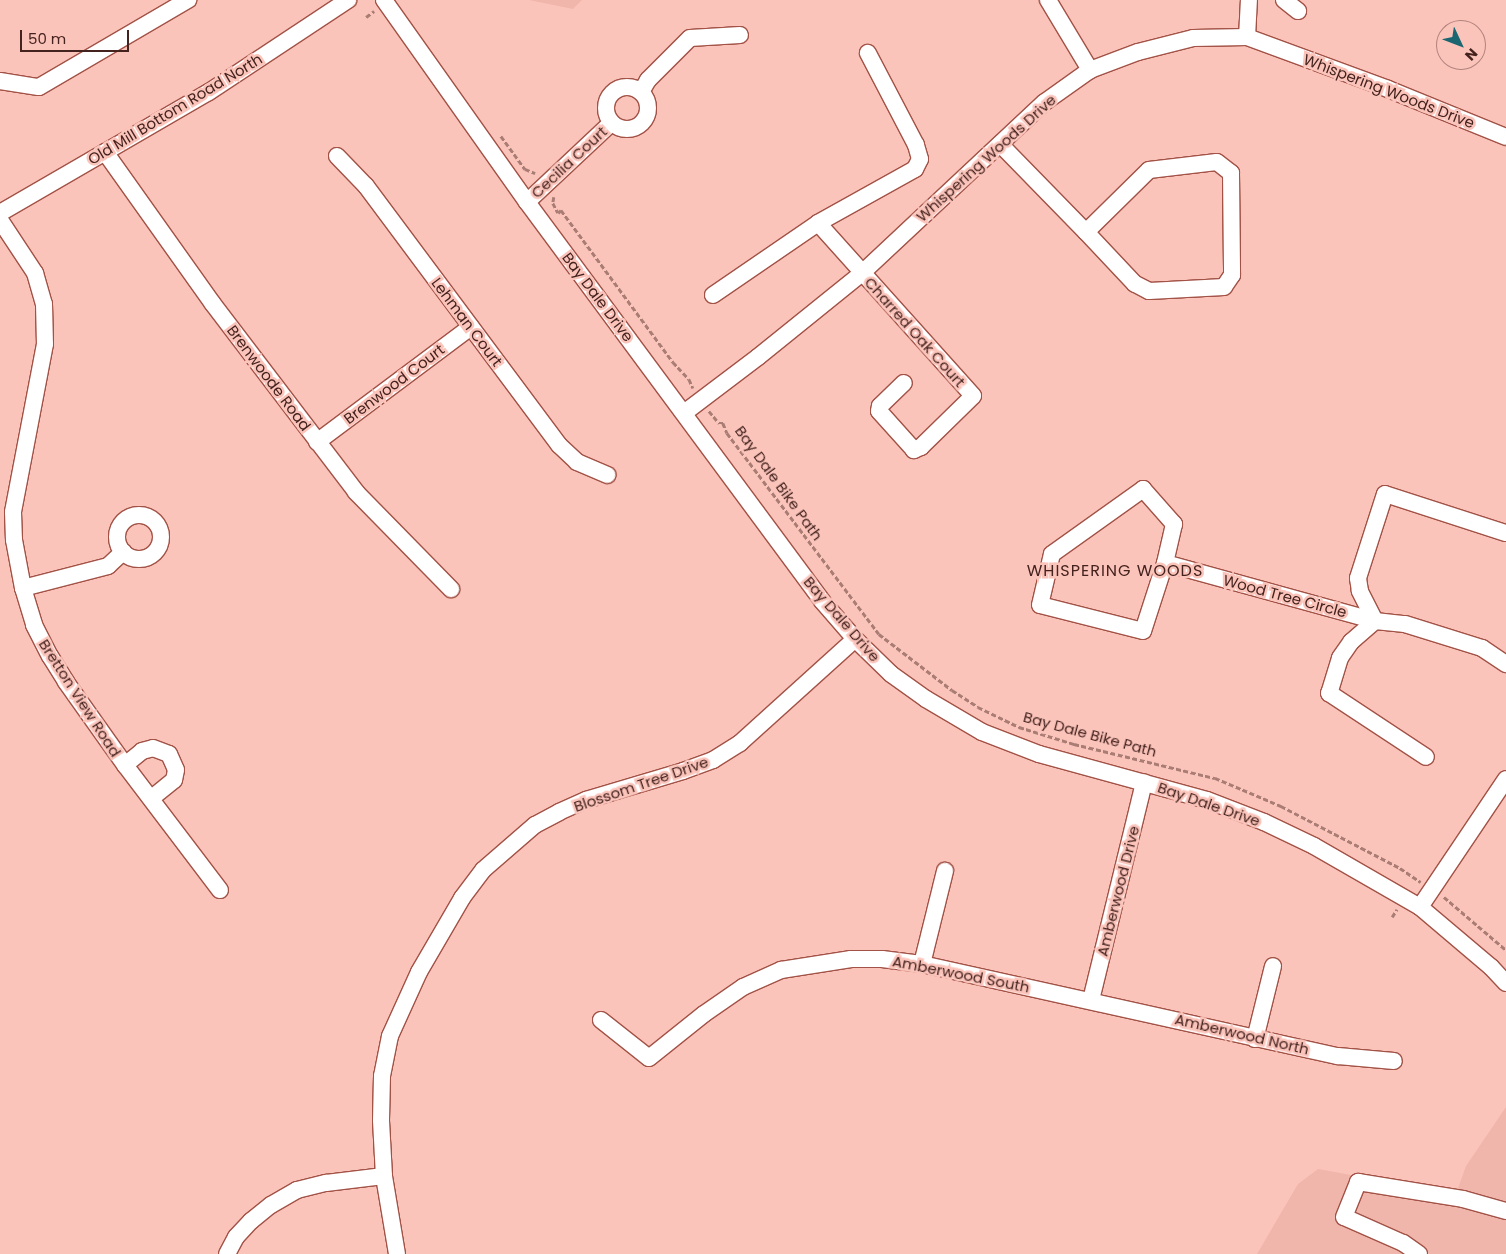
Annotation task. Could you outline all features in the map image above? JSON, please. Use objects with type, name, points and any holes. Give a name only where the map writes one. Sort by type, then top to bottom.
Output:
[{"type":"street","points":[[0,81],[39,87],[188,0]]},
{"type":"street","name":"Old Mill Bottom Road North","points":[[0,213],[209,92],[348,0]]},
{"type":"street","name":"Bay Dale Drive","points":[[384,0],[527,202],[822,601],[855,639],[898,679],[926,700],[982,732],[1039,754],[1207,800],[1264,822],[1314,846],[1420,907],[1491,966],[1506,983]]},
{"type":"street","points":[[1048,0],[1090,70]]},
{"type":"street","points":[[1247,37],[1249,0]]},
{"type":"street","points":[[1284,0],[1298,11]]},
{"type":"street","points":[[641,92],[648,80],[690,38],[740,35]]},
{"type":"street","name":"Whispering Woods Drive","points":[[684,414],[862,273],[1045,102],[1090,70],[1138,52],[1193,38],[1247,37],[1397,93],[1506,137]]},
{"type":"street","points":[[713,295],[818,223],[903,178],[915,169],[920,160],[916,145],[868,53]]},
{"type":"street","name":"Cecilia Court","points":[[627,86],[641,92],[649,108],[644,122],[633,129],[625,130],[611,123],[605,109],[606,102],[614,91],[627,86]]},
{"type":"street","name":"Cecilia Court","points":[[527,202],[611,123]]},
{"type":"street","points":[[1000,144],[1135,284],[1149,291],[1224,287],[1232,275],[1231,173],[1217,162],[1149,170],[1086,232]]},
{"type":"street","name":"Brenwoode Road","points":[[104,152],[213,304],[356,492],[451,589]]},
{"type":"street","name":"Lehman Court","points":[[336,156],[366,186],[559,445],[577,462],[607,475]]},
{"type":"street","name":"Bretton View Road","points":[[0,220],[35,273],[44,304],[45,344],[13,512],[14,540],[23,588],[34,625],[50,656],[125,765],[152,798],[220,890]]},
{"type":"street","points":[[818,223],[862,273]]},
{"type":"street","name":"Charred Oak Court","points":[[862,273],[974,396],[921,448],[914,450],[879,411],[880,406],[904,382]]},
{"type":"street","name":"Brenwood Court","points":[[318,442],[471,327]]},
{"type":"street","points":[[1143,489],[1174,524],[1165,563],[1143,631],[1040,605],[1052,554],[1143,489]]},
{"type":"street","points":[[1426,757],[1329,693],[1340,658],[1351,642],[1375,622],[1360,591],[1358,578],[1385,494],[1506,533]]},
{"type":"street","points":[[23,588],[108,566],[123,552]]},
{"type":"street","name":"Wood Tree Circle","points":[[1165,563],[1375,622],[1405,624],[1482,648],[1506,664]]},
{"type":"street","name":"Blossom Tree Drive","points":[[397,1254],[384,1176],[382,1076],[390,1036],[419,972],[462,898],[483,870],[535,826],[559,812],[586,800],[713,760],[740,743],[855,639]]},
{"type":"street","points":[[125,765],[142,750],[153,748],[169,754],[176,770],[174,780],[152,798]]},
{"type":"street","points":[[1420,907],[1500,800],[1506,779]]},
{"type":"street","name":"Amberwood Drive","points":[[1091,1000],[1144,782]]},
{"type":"street","points":[[922,964],[945,871]]},
{"type":"street","name":"Amberwood South","points":[[601,1020],[649,1058],[704,1014],[743,987],[781,970],[851,959],[882,959],[922,964],[1091,1000]]},
{"type":"street","points":[[1256,1039],[1274,966]]},
{"type":"street","name":"Amberwood North","points":[[1091,1000],[1256,1039],[1338,1056],[1394,1061]]},
{"type":"street","points":[[226,1254],[236,1237],[251,1221],[271,1205],[297,1190],[326,1183],[384,1176]]},
{"type":"street","points":[[1419,1254],[1404,1243],[1344,1217],[1358,1182],[1463,1199],[1506,1211]]},
{"type":"path","name":"Bay Dale Bike Path","points":[[561,210],[673,362],[689,379],[701,401],[719,423],[723,423],[727,433],[879,634],[952,690],[978,707],[1019,727],[1223,782],[1281,806],[1404,870],[1433,889],[1506,950]]},
{"type":"shaded area","points":[[529,0],[582,0],[573,9]]},
{"type":"shaded area","points":[[1506,1107],[1506,1254],[1257,1254],[1298,1184],[1318,1169],[1456,1194],[1466,1166]]},
{"type":"district","name":"WHISPERING WOODS","points":[[1115,571]]}]
